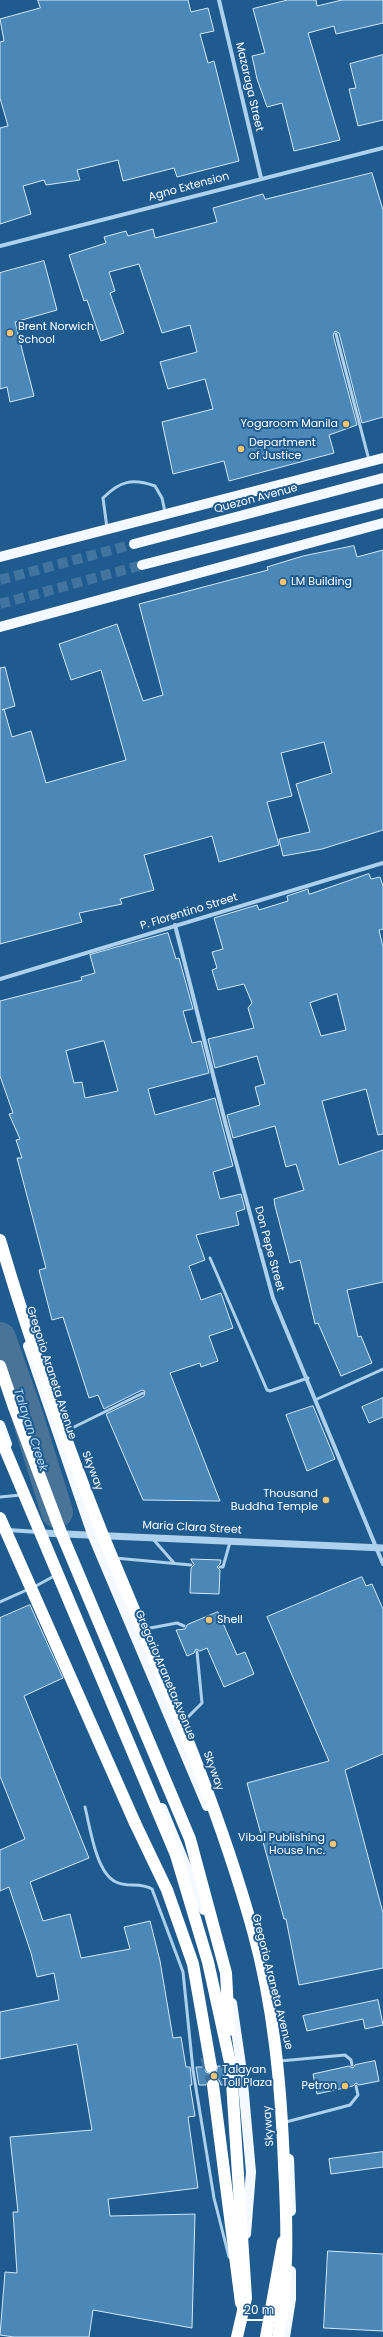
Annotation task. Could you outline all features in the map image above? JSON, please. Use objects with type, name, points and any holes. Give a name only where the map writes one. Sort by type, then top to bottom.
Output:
[{"type":"highway","name":"Skyway","points":[[0,1240],[51,1401],[102,1531],[179,1718],[223,1837],[254,1933],[274,2029],[283,2137],[287,2221],[281,2320],[278,2337]]},
{"type":"highway","points":[[0,1366],[60,1530],[190,1839],[226,1973],[246,2298],[237,2337]]},
{"type":"highway","points":[[0,1437],[176,1855],[208,1962],[231,2067]]},
{"type":"highway","points":[[0,1518],[135,1823],[167,1890],[193,1964],[211,2066]]},
{"type":"highway","points":[[213,2085],[241,2303]]},
{"type":"highway","points":[[266,2337],[292,2188]]},
{"type":"main road","points":[[0,557],[165,513],[383,458]]},
{"type":"main road","name":"Quezon Avenue","points":[[134,544],[383,478]]},
{"type":"main road","points":[[142,565],[383,503]]},
{"type":"main road","points":[[0,626],[383,523]]},
{"type":"main road","name":"Gregorio Araneta Avenue","points":[[0,1244],[33,1363],[92,1534],[176,1728],[213,1822],[241,1904],[264,1987],[279,2061],[292,2188],[290,2299],[286,2337]]},
{"type":"main road","points":[[0,1425],[59,1574],[180,1847],[209,1921],[232,1998],[242,2072],[251,2172],[241,2303],[232,2337]]},
{"type":"street","name":"Mazaraga Street","points":[[219,0],[261,178]]},
{"type":"street","name":"Agno Extension","points":[[0,246],[383,148]]},
{"type":"street","name":"P. Florentino Street","points":[[0,979],[383,863]]},
{"type":"street","name":"Don Pepe Street","points":[[175,925],[224,1118],[273,1298],[380,1548],[383,1564]]},
{"type":"street","name":"Maria Clara Street","points":[[0,1530],[380,1548]]},
{"type":"lane","points":[[336,334],[369,462]]},
{"type":"lane","points":[[107,528],[103,498],[116,485],[139,481],[155,486],[162,498],[165,513]]},
{"type":"lane","points":[[210,1258],[267,1390],[270,1392],[308,1378]]},
{"type":"lane","points":[[317,1399],[383,1369]]},
{"type":"lane","points":[[58,1435],[143,1393]]},
{"type":"lane","points":[[0,1497],[27,1494]]},
{"type":"lane","points":[[152,1537],[174,1563]]},
{"type":"lane","points":[[220,1567],[223,1567],[230,1542]]},
{"type":"lane","points":[[102,1557],[191,1565]]},
{"type":"lane","points":[[0,1602],[59,1574]]},
{"type":"lane","points":[[134,1631],[177,1623],[184,1626]]},
{"type":"lane","points":[[176,1728],[202,1703],[197,1652]]},
{"type":"lane","points":[[85,1807],[97,1856],[111,1879],[117,1883],[145,1884],[152,1889],[184,1972],[193,2070],[214,2198],[241,2303]]},
{"type":"lane","points":[[279,2061],[345,2056],[351,2060],[352,2065]]},
{"type":"lane","points":[[286,2122],[350,2105],[358,2095],[356,2086]]},
{"type":"building","points":[[38,0],[188,0],[191,12],[208,8],[214,31],[200,34],[208,63],[214,61],[239,161],[177,177],[174,168],[123,181],[118,160],[77,170],[80,180],[46,185],[44,180],[23,186],[31,214],[0,224],[0,128],[8,126],[0,98],[0,42],[4,41],[0,19],[40,8]]},
{"type":"building","points":[[288,0],[316,0],[317,6],[342,0],[383,0],[383,23],[336,34],[334,26],[308,33],[340,140],[294,151],[282,103],[267,107],[257,79],[252,56],[265,53],[253,9]]},
{"type":"building","points":[[383,55],[383,120],[358,126],[349,89],[356,88],[350,64]]},
{"type":"building","points":[[372,173],[383,210],[383,417],[362,423],[339,333],[335,331],[333,335],[357,425],[329,435],[334,453],[229,481],[224,461],[173,474],[162,422],[213,409],[205,379],[168,389],[160,362],[197,352],[190,325],[162,333],[139,264],[109,272],[115,291],[110,293],[124,333],[101,341],[87,300],[84,301],[69,255],[106,243],[104,237],[126,231],[128,236],[153,229],[155,238],[217,222],[213,208],[263,194],[265,199]]},
{"type":"building","points":[[44,261],[57,310],[15,322],[34,396],[10,402],[7,387],[0,389],[0,273]]},
{"type":"building","points":[[354,546],[357,557],[383,550],[383,830],[322,849],[283,856],[279,839],[310,832],[296,784],[332,773],[324,742],[281,753],[292,796],[267,802],[279,845],[219,862],[212,836],[144,855],[154,890],[120,899],[122,904],[79,913],[82,922],[0,944],[0,668],[5,667],[15,706],[4,709],[12,737],[31,731],[46,783],[126,760],[101,670],[71,680],[59,644],[117,624],[143,701],[163,695],[139,604],[268,570],[267,567],[303,556]]},
{"type":"building","points":[[369,874],[371,879],[380,877],[383,886],[383,929],[379,930],[383,947],[383,1134],[378,1135],[366,1089],[322,1101],[339,1165],[383,1150],[383,1282],[347,1290],[358,1337],[361,1336],[372,1363],[341,1376],[318,1323],[315,1324],[300,1260],[290,1263],[275,1206],[274,1199],[304,1190],[296,1164],[286,1167],[275,1126],[233,1138],[227,1115],[260,1105],[255,1087],[265,1084],[257,1056],[215,1068],[208,1039],[254,1028],[248,1008],[252,1003],[244,984],[218,990],[212,970],[217,968],[212,952],[223,949],[214,918],[257,905],[259,910],[288,901],[287,896],[308,889],[309,894]],"holes":[[[337,994],[346,1030],[321,1036],[310,1003]]]},
{"type":"building","points":[[168,933],[176,959],[179,958],[193,1009],[183,1011],[192,1043],[201,1041],[209,1073],[148,1089],[155,1115],[215,1098],[233,1166],[213,1172],[220,1199],[241,1194],[245,1209],[236,1212],[239,1225],[196,1235],[205,1260],[189,1266],[201,1300],[221,1293],[233,1328],[209,1336],[218,1361],[201,1367],[200,1363],[170,1373],[220,1501],[143,1500],[106,1414],[144,1396],[145,1391],[142,1390],[104,1409],[98,1395],[89,1398],[63,1317],[52,1320],[39,1270],[46,1268],[17,1158],[22,1158],[16,1140],[20,1139],[9,1114],[13,1113],[0,1076],[0,1001],[82,980],[81,977],[95,973],[90,955]],"holes":[[[104,1041],[118,1091],[85,1098],[82,1082],[74,1083],[66,1051]]]},
{"type":"building","points":[[383,1398],[383,1417],[369,1423],[362,1407]]},
{"type":"building","points":[[313,1406],[335,1459],[307,1471],[286,1415]]},
{"type":"building","points":[[191,1559],[221,1560],[217,1567],[220,1570],[219,1594],[190,1593],[191,1568],[194,1565]]},
{"type":"building","points":[[362,1577],[366,1586],[372,1584],[383,1609],[383,1754],[345,1770],[383,1913],[383,1968],[299,1985],[286,1919],[284,1919],[247,1783],[329,1761],[267,1617]]},
{"type":"building","points":[[30,1605],[63,1678],[24,1696],[89,1858],[30,1882],[43,1921],[70,1914],[81,1958],[130,1949],[124,1927],[150,1921],[160,1961],[173,2038],[181,2037],[186,2067],[190,2067],[192,2085],[190,2085],[195,2116],[188,2117],[198,2188],[108,2199],[110,2216],[195,2214],[192,2328],[93,2310],[89,2337],[14,2337],[0,2335],[5,2272],[17,2273],[13,2212],[18,2212],[10,2137],[92,2130],[77,2044],[0,2059],[0,2012],[59,2000],[54,1973],[37,1977],[31,1953],[9,1887],[0,1891],[0,1850],[25,1839],[0,1776],[0,1618]]},
{"type":"building","points":[[218,1612],[237,1655],[245,1652],[254,1674],[224,1687],[207,1648],[200,1651],[196,1649],[194,1653],[187,1656],[176,1630],[185,1629],[187,1625]]},
{"type":"building","points":[[378,2000],[383,2025],[365,2029],[363,2019],[307,2031],[303,2016]]},
{"type":"building","points":[[375,2061],[379,2081],[359,2085],[356,2083],[353,2086],[317,2094],[313,2074],[349,2066],[353,2068],[355,2065]]},
{"type":"building","points":[[218,2066],[223,2066],[225,2085],[221,2085],[219,2080],[212,2078],[208,2079],[206,2085],[199,2085],[196,2067],[203,2067],[206,2072],[212,2074],[216,2072]]},
{"type":"building","points":[[383,2152],[383,2167],[331,2174],[329,2159]]},
{"type":"building","points":[[328,2251],[383,2254],[383,2331],[324,2328]]},
{"type":"waterway","name":"Talayan Creek","points":[[0,1338],[26,1412],[57,1512]]},
{"type":"tunnel","points":[[0,580],[134,544]]},
{"type":"tunnel","points":[[0,604],[142,565]]},
{"type":"tunnel","points":[[206,2057],[213,2085]]},
{"type":"place","name":"Brent Norwich School","points":[[10,333]]},
{"type":"place","name":"Yogaroom Manila","points":[[346,424]]},
{"type":"place","name":"Department of Justice","points":[[241,449]]},
{"type":"place","name":"LM Building","points":[[283,582]]},
{"type":"place","name":"Thousand Buddha Temple","points":[[326,1500]]},
{"type":"place","name":"Shell","points":[[209,1620]]},
{"type":"place","name":"Vibal Publishing House Inc.","points":[[333,1844]]},
{"type":"place","name":"Talayan Toll Plaza","points":[[214,2076]]},
{"type":"place","name":"Petron","points":[[345,2086]]}]
